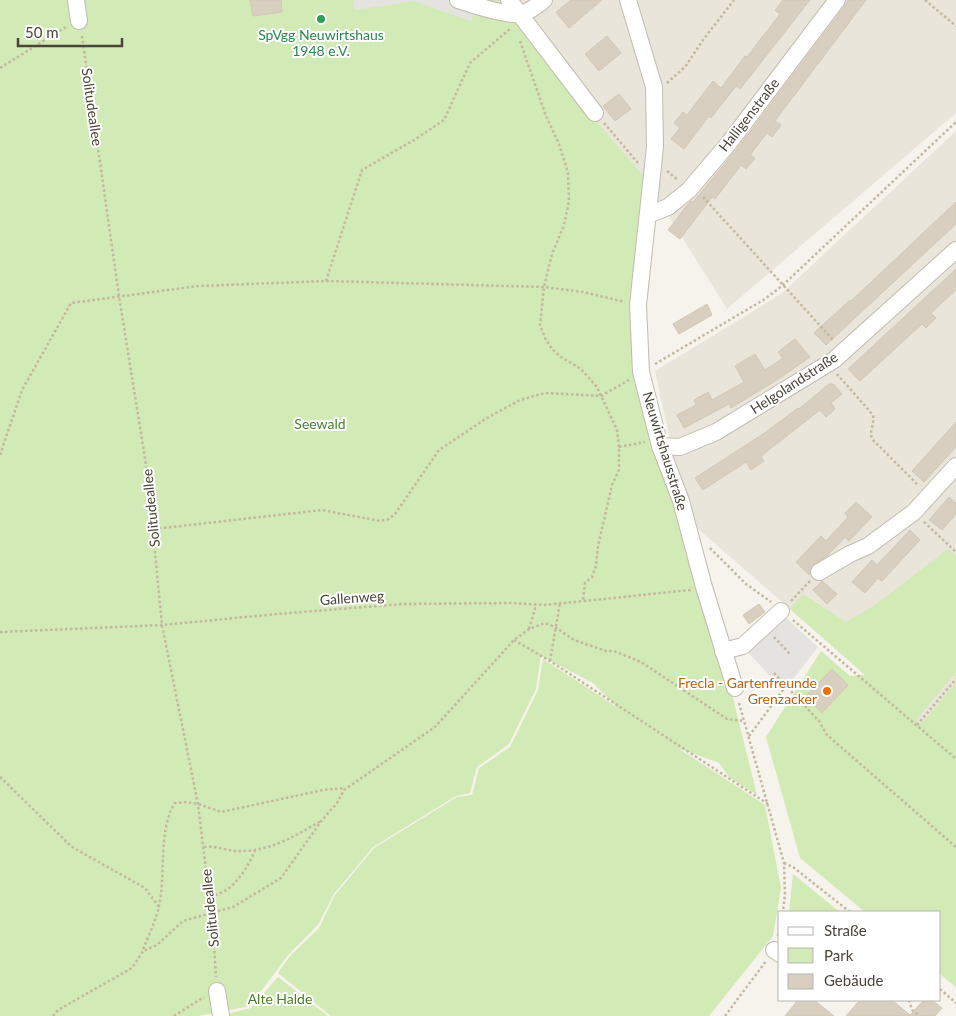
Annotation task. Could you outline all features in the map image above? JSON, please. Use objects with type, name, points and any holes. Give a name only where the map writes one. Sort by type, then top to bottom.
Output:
[{"type":"street","points":[[76,0],[79,21]]},
{"type":"street","points":[[458,0],[476,7],[519,14],[534,8],[544,0]]},
{"type":"street","points":[[509,0],[598,116]]},
{"type":"street","name":"Neuwirtshausstraße","points":[[628,0],[654,87],[655,147],[638,305],[642,372],[659,443],[681,501],[704,587],[735,688]]},
{"type":"street","name":"Halligenstraße","points":[[648,216],[668,207],[689,190],[729,143],[837,0]]},
{"type":"street","name":"Helgolandstraße","points":[[659,443],[680,447],[716,432],[828,363],[844,351],[956,250]]},
{"type":"street","points":[[819,572],[868,546],[914,512],[956,466]]},
{"type":"street","points":[[723,651],[744,646],[782,611]]},
{"type":"street","points":[[217,991],[221,1016]]},
{"type":"path","points":[[654,87],[664,85],[685,67],[734,0]]},
{"type":"path","points":[[925,0],[956,26]]},
{"type":"path","points":[[0,68],[72,23],[79,21]]},
{"type":"path","name":"Solitudeallee","points":[[79,21],[119,296],[147,471],[162,625],[198,804],[212,913],[217,991]]},
{"type":"path","points":[[326,281],[362,170],[444,120],[470,63],[514,25],[516,32]]},
{"type":"path","points":[[519,39],[546,116],[559,144],[568,173],[569,201],[564,225],[552,254],[544,287],[540,326],[552,349],[581,369],[597,387],[617,430],[619,447],[619,470],[612,485],[598,546],[596,566],[592,577],[585,583],[582,600]]},
{"type":"path","points":[[598,116],[628,152]]},
{"type":"path","points":[[154,529],[322,510],[380,521],[388,519],[396,514],[439,450],[487,418],[520,400],[545,392],[601,396],[765,299],[783,285],[956,122]]},
{"type":"path","points":[[668,171],[680,182]]},
{"type":"path","points":[[701,196],[719,212],[844,351]]},
{"type":"path","points":[[0,455],[22,390],[71,303],[198,286],[326,281],[544,287],[584,292],[638,305]]},
{"type":"path","points":[[828,363],[873,415],[874,420],[870,434],[872,439],[928,495]]},
{"type":"path","points":[[619,447],[659,443]]},
{"type":"path","points":[[914,512],[956,552]]},
{"type":"path","points":[[707,546],[746,584],[782,611],[956,759]]},
{"type":"path","points":[[782,611],[819,572]]},
{"type":"path","name":"Gallenweg","points":[[0,632],[162,625],[402,604],[511,603],[536,605],[682,592],[704,587]]},
{"type":"path","points":[[550,661],[560,603]]},
{"type":"path","points":[[529,629],[536,605]]},
{"type":"path","points":[[143,951],[157,945],[183,921],[233,907],[281,878],[346,788],[435,727],[514,640],[529,629],[545,624],[555,627],[574,640],[614,651],[641,662],[727,720],[744,722]]},
{"type":"path","points":[[764,627],[790,654]]},
{"type":"path","points":[[514,640],[550,661],[768,804]]},
{"type":"path","points":[[774,673],[819,721],[826,735],[956,847]]},
{"type":"path","points":[[916,725],[956,679]]},
{"type":"path","points":[[749,736],[786,686]]},
{"type":"path","points":[[735,688],[784,863],[786,894],[783,911]]},
{"type":"path","points":[[0,777],[72,847],[145,888],[159,907]]},
{"type":"path","points":[[53,1016],[58,1010],[132,968],[143,951],[159,907],[163,878],[165,837],[170,811],[175,804],[186,802],[198,804],[221,812],[323,790],[346,788]]},
{"type":"path","points":[[204,847],[212,846],[235,852],[255,851],[290,839],[322,820]]},
{"type":"path","points":[[210,896],[218,895],[232,886],[247,868],[255,851]]},
{"type":"path","points":[[784,863],[793,867],[849,911]]},
{"type":"path","points":[[725,1016],[777,952]]},
{"type":"path","points":[[941,990],[956,1003]]},
{"type":"path","points":[[174,1016],[217,991]]},
{"type":"path","points":[[909,1001],[912,1010],[920,1016]]},
{"type":"shaded area","points":[[353,0],[479,0],[471,21],[413,1],[355,10]]},
{"type":"shaded area","points":[[504,0],[956,0],[956,113],[727,309],[643,175],[579,101]]},
{"type":"shaded area","points":[[956,131],[956,756],[935,735],[899,708],[866,675],[697,528],[675,462],[655,371],[781,294]]},
{"type":"shaded area","points":[[782,614],[818,647],[784,691],[745,649]]},
{"type":"green space","name":"Seewald","points":[[0,0],[504,0],[579,101],[643,175],[634,307],[677,503],[731,690],[757,795],[729,777],[719,763],[678,748],[765,805],[781,888],[773,936],[709,1016],[331,1016],[278,973],[290,956],[319,928],[335,895],[374,848],[457,797],[472,795],[479,768],[510,747],[538,690],[543,659],[618,708],[593,683],[541,656],[536,689],[509,744],[477,767],[470,793],[456,796],[373,847],[334,894],[318,925],[289,954],[250,1006],[198,1016],[0,1016]]},
{"type":"green space","points":[[948,549],[956,556],[956,672],[916,720],[921,724],[956,683],[956,987],[941,975],[941,911],[864,911],[800,858],[766,737],[821,651],[850,676],[865,675],[790,609],[803,594],[846,622],[875,605]]},
{"type":"green space","points":[[793,874],[839,911],[789,911]]},
{"type":"green space","name":"Alte Halde","points":[[278,977],[328,1016],[217,1016],[251,1008]]},
{"type":"building","points":[[250,0],[281,0],[282,12],[253,16]]},
{"type":"building","points":[[571,0],[602,0],[569,28],[556,12]]},
{"type":"building","points":[[783,0],[810,0],[740,89],[736,86],[711,118],[709,116],[684,149],[671,139],[680,128],[674,123],[683,112],[687,115],[713,81],[721,88],[780,14],[775,10]]},
{"type":"building","points":[[848,0],[866,0],[775,121],[781,125],[772,137],[767,133],[750,155],[755,158],[746,169],[741,165],[715,199],[712,197],[680,239],[668,230],[689,203],[693,202],[737,149]]},
{"type":"building","points":[[607,36],[621,53],[599,71],[585,54]]},
{"type":"building","points":[[619,94],[631,109],[615,121],[603,106]]},
{"type":"building","points":[[956,202],[956,224],[826,345],[814,333],[851,301]]},
{"type":"building","points":[[956,269],[956,290],[931,313],[936,318],[926,328],[922,324],[860,381],[848,369]]},
{"type":"building","points":[[707,304],[712,315],[679,334],[673,324]]},
{"type":"building","points":[[795,339],[810,357],[731,408],[729,404],[684,428],[677,415],[696,405],[694,400],[708,392],[712,400],[744,382],[735,366],[755,354],[765,370],[783,358],[778,352]]},
{"type":"building","points":[[829,384],[833,384],[842,394],[831,403],[835,409],[826,417],[820,410],[761,456],[764,461],[751,470],[746,462],[703,490],[695,478],[799,409]]},
{"type":"building","points":[[956,422],[956,447],[924,482],[912,471]]},
{"type":"building","points":[[949,497],[956,503],[956,514],[942,530],[929,520]]},
{"type":"building","points":[[856,502],[872,517],[849,541],[845,537],[827,556],[810,567],[809,575],[796,562],[821,536],[826,541],[848,517],[845,513]]},
{"type":"building","points":[[910,530],[920,540],[882,581],[878,578],[865,593],[852,582],[872,560],[877,565]]},
{"type":"building","points":[[822,581],[837,594],[827,604],[813,590]]},
{"type":"building","points":[[759,604],[765,612],[749,624],[743,615]]},
{"type":"building","name":"Frecla - Gartenfreunde Grenzacker","points":[[832,669],[848,685],[822,713],[805,697]]},
{"type":"building","points":[[797,1001],[815,1001],[834,1016],[785,1016]]},
{"type":"building","points":[[859,1001],[893,1001],[910,1015],[923,1001],[933,1001],[942,1008],[935,1016],[846,1016]]},
{"type":"place","name":"SpVgg Neuwirtshaus 1948 e.V.","points":[[321,19]]},
{"type":"place","name":"Frecla - Gartenfreunde Grenzacker","points":[[827,691]]}]
